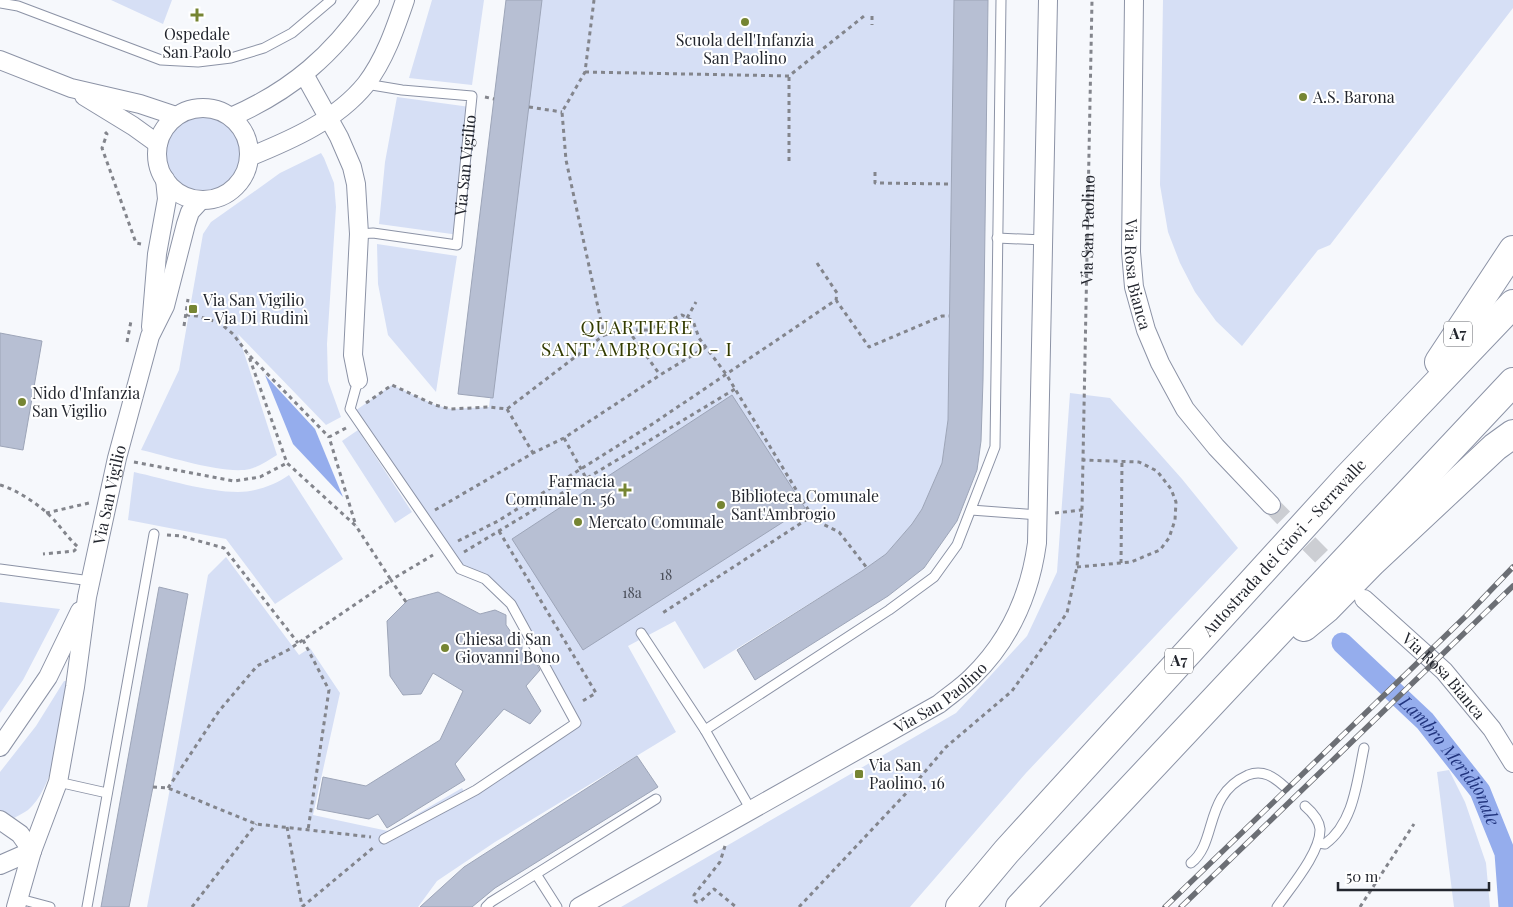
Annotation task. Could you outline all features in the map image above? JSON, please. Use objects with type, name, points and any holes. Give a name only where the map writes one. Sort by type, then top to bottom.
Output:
[{"type":"highway","name":"A7","points":[[1403,418],[1513,250]]},
{"type":"highway","name":"Autostrada dei Giovi - Serravalle","points":[[960,907],[1006,852],[1150,693],[1403,418],[1513,304]]},
{"type":"highway","points":[[1020,907],[1513,382]]},
{"type":"highway","points":[[1234,681],[1326,609],[1372,562],[1495,447],[1513,434]]},
{"type":"street","points":[[231,117],[259,105],[304,74],[326,55],[354,24],[370,0]]},
{"type":"street","points":[[250,157],[278,146],[328,118],[366,84],[392,37],[405,0]]},
{"type":"street","name":"Via San Paolino","points":[[579,907],[939,704],[972,677],[998,647],[1019,610],[1026,595],[1035,560],[1037,543],[1048,0]]},
{"type":"street","name":"Via Rosa Bianca","points":[[1134,0],[1130,252],[1137,296],[1146,330],[1160,363],[1185,409],[1216,447],[1272,505]]},
{"type":"street","points":[[0,60],[71,88],[140,104],[176,116]]},
{"type":"street","points":[[304,74],[339,137],[352,167],[356,184],[359,234],[353,354],[358,380]]},
{"type":"street","points":[[71,88],[133,126],[158,144]]},
{"type":"street","points":[[212,108],[231,117],[237,122],[246,137],[250,157],[245,173],[235,187],[220,196],[201,200],[182,194],[165,179],[158,164],[158,144],[163,130],[176,116],[190,109],[212,108]]},
{"type":"street","name":"Via San Vigilio","points":[[18,903],[32,851],[58,782],[75,687],[89,589],[117,458],[150,336],[157,254],[168,199],[165,179]]},
{"type":"street","name":"Via San Vigilio","points":[[150,336],[165,306],[190,212],[201,200]]},
{"type":"street","name":"Via San Vigilio","points":[[0,747],[48,676],[89,589]]},
{"type":"street","name":"Via Rosa Bianca","points":[[1364,599],[1444,672],[1492,728],[1513,763]]},
{"type":"street","points":[[0,820],[20,834],[32,851],[0,865]]},
{"type":"lane","points":[[0,3],[18,6],[161,60],[198,62],[231,58],[264,48],[292,33],[331,0]]},
{"type":"lane","points":[[705,730],[889,610],[934,577],[957,545],[995,447],[1001,0]]},
{"type":"lane","name":"Via San Vigilio","points":[[359,234],[373,233],[457,245],[472,96],[402,90],[366,84]]},
{"type":"lane","points":[[997,238],[1044,240]]},
{"type":"lane","points":[[358,380],[350,409],[352,413],[460,569],[485,579],[511,604],[576,723],[476,790],[384,839]]},
{"type":"lane","points":[[971,510],[1038,514]]},
{"type":"lane","points":[[87,907],[154,534]]},
{"type":"lane","points":[[0,569],[89,589]]},
{"type":"lane","points":[[641,633],[705,730],[751,810]]},
{"type":"lane","points":[[1318,843],[1325,844],[1330,841],[1341,828],[1348,813],[1364,748]]},
{"type":"lane","points":[[1191,863],[1201,851],[1212,815],[1219,800],[1231,786],[1253,773],[1274,777],[1285,787]]},
{"type":"lane","points":[[58,782],[107,793]]},
{"type":"lane","points":[[486,907],[491,902],[656,799]]},
{"type":"lane","points":[[1277,907],[1318,843],[1320,828],[1315,817],[1305,806]]},
{"type":"lane","points":[[536,874],[557,907]]},
{"type":"lane","name":"Via San Vigilio","points":[[18,903],[50,907]]},
{"type":"path","points":[[594,0],[585,72],[562,112],[566,160],[604,335]]},
{"type":"path","name":"Via San Paolino","points":[[799,907],[912,787],[946,747],[1012,691],[1067,613],[1077,567],[1082,510],[1092,0]]},
{"type":"path","points":[[585,72],[790,76],[864,16]]},
{"type":"path","points":[[872,16],[872,25]]},
{"type":"path","points":[[788,161],[790,76]]},
{"type":"path","points":[[529,107],[562,112]]},
{"type":"path","points":[[101,126],[107,134],[102,148],[136,243],[144,244]]},
{"type":"path","points":[[876,172],[875,183],[951,184]]},
{"type":"path","points":[[817,263],[837,293],[836,300],[869,347],[942,316],[949,316]]},
{"type":"path","points":[[184,326],[188,297]]},
{"type":"path","points":[[168,788],[220,711],[257,666],[303,640],[391,580],[445,548],[498,521],[654,423],[836,300]]},
{"type":"path","points":[[688,318],[696,302]]},
{"type":"path","points":[[186,315],[197,316],[220,324],[233,334],[248,354],[329,437],[356,526]]},
{"type":"path","points":[[329,437],[348,426],[344,418],[392,385],[435,405],[450,408],[488,407],[507,409],[604,335],[628,330],[647,330],[682,315],[688,318],[693,321],[699,338],[726,374],[812,516],[661,614]]},
{"type":"path","points":[[628,330],[660,376]]},
{"type":"path","points":[[424,517],[534,453],[564,438],[706,347]]},
{"type":"path","points":[[248,354],[286,463],[356,526],[406,602]]},
{"type":"path","points":[[453,559],[735,389]]},
{"type":"path","points":[[507,409],[534,453]]},
{"type":"path","points":[[564,438],[586,478]]},
{"type":"path","points":[[1077,567],[1121,564],[1160,550],[1169,538],[1176,520],[1176,502],[1171,489],[1157,471],[1139,462],[1082,460]]},
{"type":"path","points":[[1121,564],[1122,460]]},
{"type":"path","points":[[133,462],[234,481],[260,477],[286,463]]},
{"type":"path","points":[[0,485],[27,498],[46,513],[54,520],[67,538],[78,547],[74,551],[43,554]]},
{"type":"path","points":[[46,513],[94,502]]},
{"type":"path","points":[[1038,514],[1082,510]]},
{"type":"path","points":[[809,518],[839,532],[867,568]]},
{"type":"path","points":[[498,531],[596,693],[568,709]]},
{"type":"path","points":[[154,534],[181,536],[224,548],[298,643]]},
{"type":"path","points":[[303,640],[329,690],[308,830]]},
{"type":"path","points":[[153,787],[168,788],[256,824],[384,839]]},
{"type":"path","points":[[192,907],[256,824]]},
{"type":"path","points":[[1360,907],[1414,824]]},
{"type":"path","points":[[286,827],[302,907],[384,839]]},
{"type":"path","points":[[724,842],[724,853],[720,862],[694,895],[694,900],[697,902],[701,901],[714,888],[736,907]]},
{"type":"shaded area","points":[[111,0],[172,0],[163,24]]},
{"type":"shaded area","points":[[432,0],[484,0],[472,85],[409,78]]},
{"type":"shaded area","points":[[538,0],[954,0],[948,420],[942,463],[922,509],[912,524],[886,554],[862,571],[704,669],[675,621],[628,646],[676,732],[495,842],[437,881],[418,907],[147,907],[208,575],[226,557],[299,655],[310,648],[340,693],[313,815],[388,831],[462,788],[466,795],[576,723],[511,604],[485,579],[460,569],[352,413],[392,385],[435,405],[451,409],[489,407]]},
{"type":"shaded area","name":"A.S. Barona","points":[[1163,0],[1513,0],[1513,8],[1330,245],[1318,250],[1242,346],[1216,321],[1195,292],[1180,263],[1168,232],[1160,185]]},
{"type":"shaded area","points":[[397,97],[470,107],[459,235],[379,224],[385,162]]},
{"type":"shaded area","points":[[202,115],[217,118],[229,126],[237,138],[240,153],[237,168],[229,180],[217,188],[202,191],[187,188],[175,180],[167,168],[164,153],[167,138],[175,126],[187,118]]},
{"type":"shaded area","points":[[321,153],[334,183],[336,207],[327,344],[328,381],[341,417],[326,425],[238,334],[277,455],[254,468],[239,470],[211,467],[141,450],[179,370],[203,234],[211,222],[280,173]]},
{"type":"shaded area","points":[[377,244],[457,256],[436,392],[388,335],[378,284]]},
{"type":"shaded area","points":[[1070,393],[1110,398],[1182,479],[1238,548],[1026,773],[910,907],[621,907],[956,713],[1027,636],[1057,572]]},
{"type":"shaded area","points":[[358,430],[412,512],[395,523],[342,441]]},
{"type":"shaded area","points":[[134,472],[200,488],[238,492],[265,487],[289,475],[343,559],[275,604],[226,539],[128,520]]},
{"type":"shaded area","points":[[0,602],[60,609],[23,680],[0,713]]},
{"type":"shaded area","points":[[64,681],[68,681],[57,750],[52,768],[38,799],[28,810],[14,818],[0,810],[0,772],[36,726]]},
{"type":"shaded area","points":[[1449,770],[1465,802],[1486,863],[1490,907],[1454,907],[1437,772]]},
{"type":"water","points":[[265,375],[315,429],[343,497],[293,444]]},
{"type":"building","points":[[506,0],[542,0],[493,398],[458,394]]},
{"type":"building","points":[[954,0],[988,0],[983,380],[981,441],[977,470],[957,521],[924,568],[888,596],[755,680],[737,650],[886,554],[912,524],[922,509],[942,463],[948,420]]},
{"type":"building","points":[[0,333],[42,341],[23,450],[0,446]]},
{"type":"building","points":[[732,395],[805,508],[583,650],[512,539]]},
{"type":"building","points":[[159,587],[188,594],[129,907],[101,907]]},
{"type":"building","points":[[438,592],[480,614],[495,610],[506,615],[506,625],[513,635],[522,639],[522,650],[532,656],[540,670],[526,686],[541,711],[530,724],[504,709],[455,764],[465,780],[387,828],[378,814],[369,819],[317,809],[323,777],[366,786],[440,740],[463,691],[433,673],[421,694],[403,695],[390,676],[387,621],[408,600]]},
{"type":"building","points":[[637,756],[658,787],[495,888],[472,907],[420,907],[464,867]]},
{"type":"waterway","name":"Lambro Meridionale","points":[[1342,643],[1425,721],[1480,791],[1505,853],[1509,907]]},
{"type":"tunnel","points":[[1271,505],[1342,577]]},
{"type":"railway","points":[[1165,907],[1467,615],[1513,567]]},
{"type":"railway","points":[[1181,907],[1513,586]]},
{"type":"place","name":"Ospedale San Paolo","points":[[197,15]]},
{"type":"place","name":"Scuola dell'Infanzia San Paolino","points":[[745,22]]},
{"type":"place","name":"A.S. Barona","points":[[1303,97]]},
{"type":"place","name":"Via San Vigilio - Via Di Rudinì","points":[[193,309]]},
{"type":"place","name":"Nido d'Infanzia San Vigilio","points":[[22,402]]},
{"type":"place","name":"Farmacia Comunale n. 56","points":[[625,490]]},
{"type":"place","name":"Biblioteca Comunale Sant'Ambrogio","points":[[721,505]]},
{"type":"place","name":"Mercato Comunale","points":[[578,522]]},
{"type":"place","name":"Chiesa di San Giovanni Bono","points":[[445,648]]},
{"type":"place","name":"Via San Paolino, 16","points":[[859,774]]},
{"type":"district","name":"QUARTIERE SANT'AMBROGIO - I","points":[[637,338]]}]
